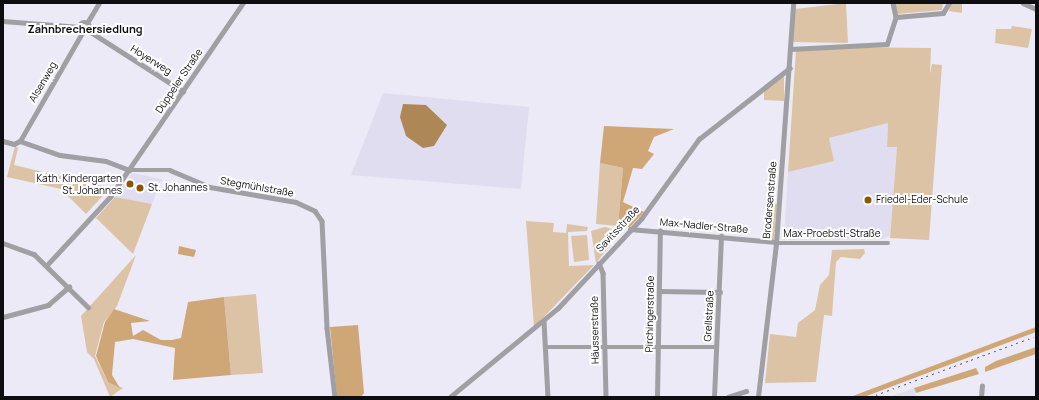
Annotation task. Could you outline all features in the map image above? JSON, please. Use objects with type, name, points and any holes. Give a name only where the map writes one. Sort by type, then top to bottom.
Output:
[{"type":"street","points":[[3,21],[80,27],[87,23],[98,3]]},
{"type":"street","name":"Düppeler Straße","points":[[47,265],[110,197],[243,3]]},
{"type":"street","name":"Brodersenstraße","points":[[758,397],[776,242],[790,68],[793,3]]},
{"type":"street","points":[[790,49],[887,44],[896,17],[893,3]]},
{"type":"street","points":[[896,17],[943,13],[949,3]]},
{"type":"street","points":[[1023,3],[1036,8]]},
{"type":"street","points":[[80,27],[82,33],[89,32],[87,23]]},
{"type":"street","name":"Hoyerweg","points":[[89,32],[183,91]]},
{"type":"street","name":"Alsenweg","points":[[20,141],[82,33]]},
{"type":"street","name":"Savitsstraße","points":[[450,397],[544,321],[630,229],[699,139],[790,68]]},
{"type":"street","points":[[3,141],[14,144],[20,141],[60,155],[106,161],[129,170]]},
{"type":"street","name":"Stegmühlstraße","points":[[129,170],[170,170],[210,187],[296,202],[320,216],[335,397]]},
{"type":"street","name":"Max-Nadler-Straße","points":[[630,229],[776,242]]},
{"type":"street","name":"Pirchingerstraße","points":[[657,397],[660,231]]},
{"type":"street","name":"Grellstraße","points":[[714,397],[720,292],[721,236]]},
{"type":"street","name":"Max-Proebstl-Straße","points":[[776,242],[888,243]]},
{"type":"street","points":[[3,243],[27,251],[47,265],[88,307]]},
{"type":"street","name":"Häusserstraße","points":[[599,263],[603,273],[606,397]]},
{"type":"street","points":[[3,317],[48,305],[69,287]]},
{"type":"street","points":[[659,291],[720,292]]},
{"type":"street","points":[[544,321],[547,347],[548,397]]},
{"type":"street","points":[[547,347],[605,345],[716,347]]},
{"type":"street","points":[[981,397],[982,386]]},
{"type":"street","points":[[728,397],[746,391]]},
{"type":"shaded area","points":[[846,3],[848,43],[792,42],[795,9]]},
{"type":"shaded area","points":[[895,3],[943,3],[942,10],[897,14]]},
{"type":"shaded area","points":[[951,3],[962,3],[962,13],[949,11]]},
{"type":"shaded area","points":[[1012,26],[1032,29],[1028,48],[995,43],[996,29],[1011,29]]},
{"type":"shaded area","points":[[845,47],[931,48],[930,74],[932,64],[942,65],[929,240],[890,238],[897,147],[887,147],[888,123],[829,138],[834,161],[788,172],[796,50]]},
{"type":"shaded area","points":[[784,74],[784,101],[764,100],[764,88]]},
{"type":"shaded area","points":[[383,93],[529,107],[521,189],[351,175]]},
{"type":"shaded area","points":[[403,104],[426,105],[447,125],[434,146],[423,148],[406,136],[400,117]]},
{"type":"shaded area","points":[[888,123],[887,147],[897,146],[890,236],[882,239],[784,240],[788,172],[834,161],[829,138]]},
{"type":"shaded area","points":[[604,126],[674,129],[654,137],[648,151],[654,154],[642,169],[633,168],[623,202],[644,212],[630,227],[618,226],[623,168],[600,163]]},
{"type":"shaded area","points":[[15,146],[18,148],[14,165],[110,188],[86,214],[61,189],[7,177]]},
{"type":"shaded area","points":[[600,163],[623,168],[618,226],[596,224]]},
{"type":"shaded area","name":"St. Johannes","points":[[132,173],[162,179],[152,204],[115,197]]},
{"type":"shaded area","points":[[115,197],[152,204],[133,254],[96,218]]},
{"type":"shaded area","points":[[771,204],[777,204],[774,240],[768,240]]},
{"type":"shaded area","points":[[526,221],[554,223],[553,232],[566,233],[567,224],[588,227],[587,231],[568,232],[569,266],[594,265],[534,327]]},
{"type":"shaded area","points":[[605,227],[621,232],[596,263],[591,231]]},
{"type":"shaded area","points":[[587,235],[589,260],[574,262],[571,236]]},
{"type":"shaded area","points":[[179,246],[196,250],[194,257],[178,254]]},
{"type":"shaded area","points":[[864,249],[865,253],[860,259],[841,257],[836,262],[832,316],[824,315],[816,382],[765,383],[770,334],[796,337],[798,323],[815,310],[820,285],[829,275],[832,250]]},
{"type":"shaded area","points":[[136,255],[117,306],[104,322],[95,356],[108,382],[123,388],[110,397],[94,359],[87,352],[81,316]]},
{"type":"shaded area","points":[[256,294],[263,373],[231,375],[224,297]]},
{"type":"shaded area","points":[[224,297],[231,375],[173,380],[175,348],[133,339],[115,342],[112,375],[120,388],[108,382],[96,356],[105,322],[114,309],[150,321],[131,323],[133,336],[143,330],[161,340],[172,340],[181,338],[188,302]]},
{"type":"shaded area","points":[[358,325],[364,393],[361,397],[337,397],[330,327]]},
{"type":"shaded area","points":[[1036,327],[1036,332],[864,397],[850,397]]},
{"type":"shaded area","points":[[1036,347],[1036,354],[985,372],[985,367],[996,361]]},
{"type":"shaded area","points":[[976,368],[979,374],[916,393],[914,388]]},
{"type":"shaded area","points":[[914,388],[916,397],[890,397]]},
{"type":"railway","points":[[870,397],[1033,337]]},
{"type":"place","name":"Kath. Kindergarten St. Johannes","points":[[130,184]]},
{"type":"place","name":"St. Johannes","points":[[140,188]]},
{"type":"place","name":"Friedel-Eder-Schule","points":[[868,200]]},
{"type":"district","name":"Zahnbrechersiedlung","points":[[85,29]]}]
